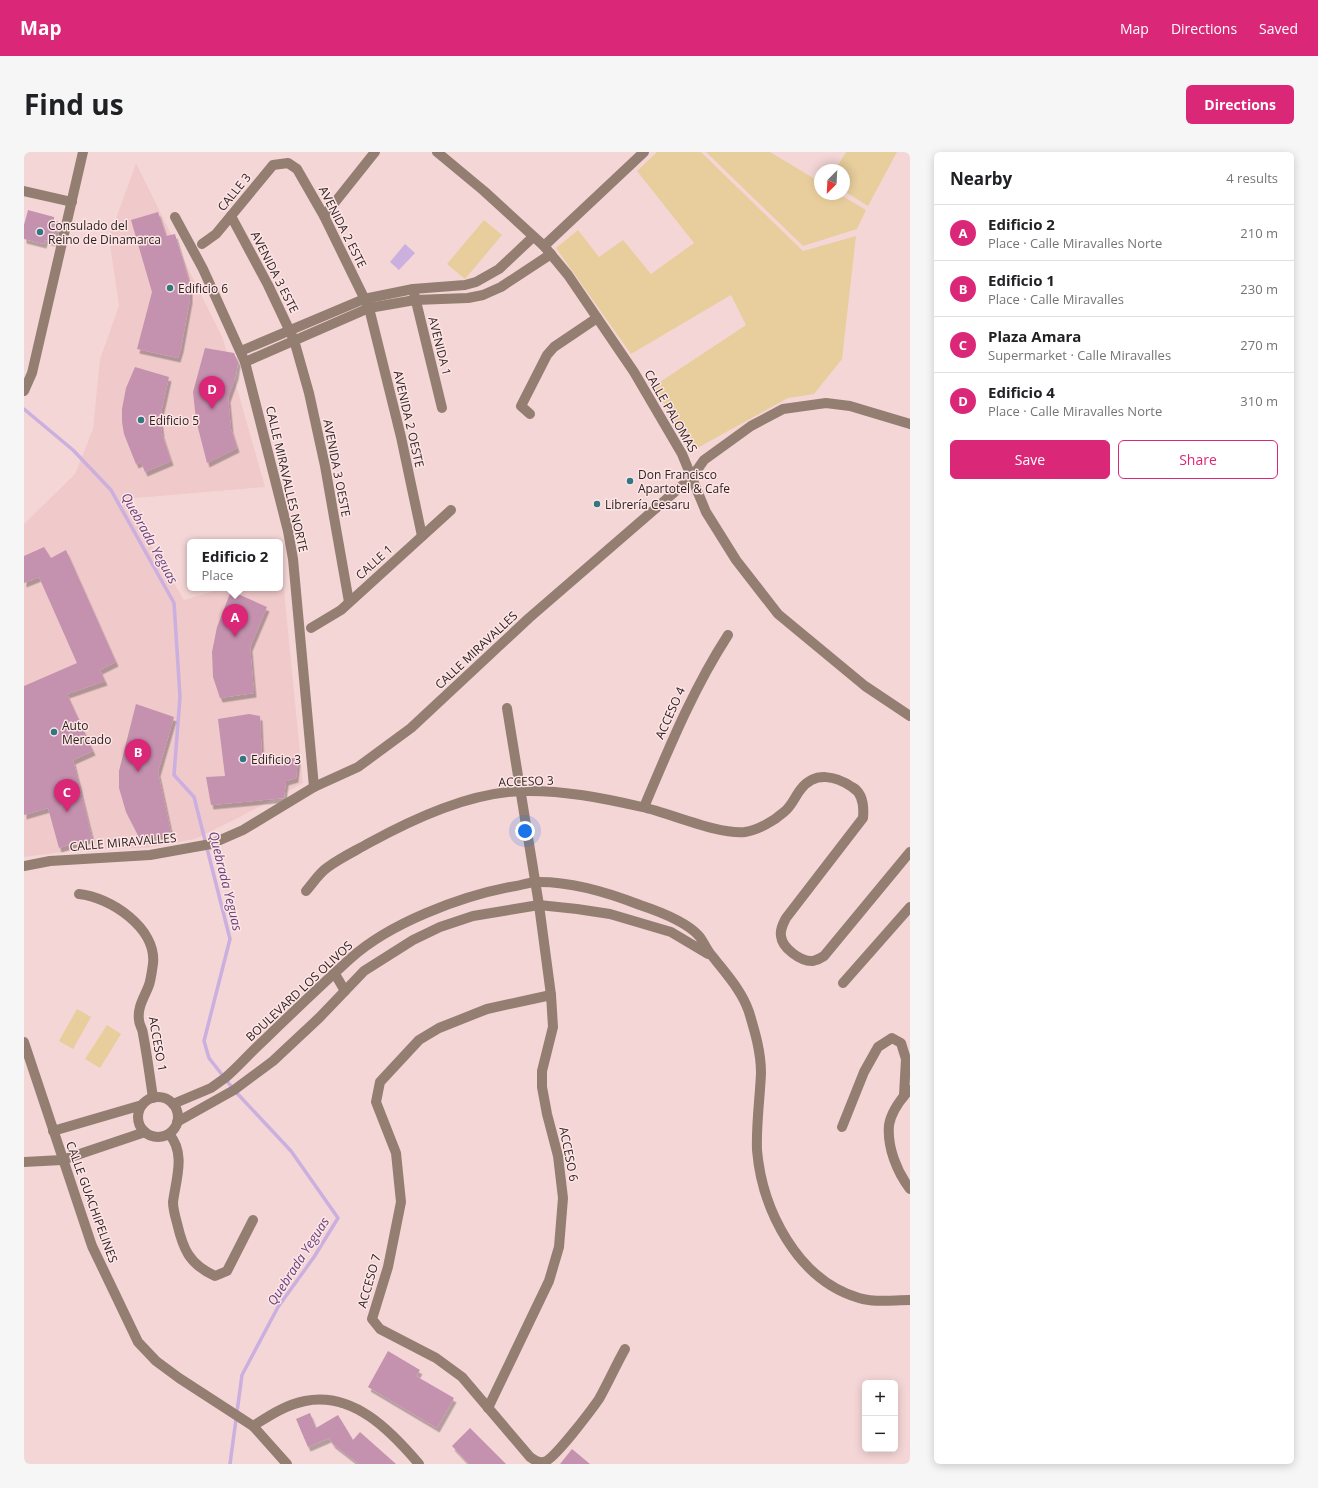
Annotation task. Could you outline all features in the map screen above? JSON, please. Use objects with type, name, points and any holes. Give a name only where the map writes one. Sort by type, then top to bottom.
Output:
[{"type":"street","points":[[24,390],[32,373],[83,152]]},
{"type":"street","points":[[324,216],[376,152]]},
{"type":"street","name":"CALLE PALOMAS","points":[[438,152],[484,191],[547,250],[597,318],[634,372],[682,454],[706,512],[736,560],[778,614],[865,686],[910,716]]},
{"type":"street","points":[[241,351],[364,299],[414,295],[468,298],[483,295],[501,287],[547,250],[644,152]]},
{"type":"street","name":"AVENIDA 2 ESTE","points":[[288,163],[297,169],[324,216],[369,308]]},
{"type":"street","name":"CALLE 3","points":[[202,244],[216,234],[273,165],[288,163]]},
{"type":"street","points":[[24,191],[72,202]]},
{"type":"street","name":"AVENIDA 3 ESTE","points":[[231,216],[294,340]]},
{"type":"street","name":"CALLE MIRAVALLES NORTE","points":[[175,217],[203,269],[245,362],[288,531],[293,559],[314,788]]},
{"type":"street","points":[[245,362],[369,308],[414,295],[476,282],[499,269],[533,236]]},
{"type":"street","name":"AVENIDA 1","points":[[414,295],[442,408]]},
{"type":"street","name":"AVENIDA 2 OESTE","points":[[369,308],[422,536]]},
{"type":"street","points":[[530,414],[521,406],[547,355],[554,347],[597,318]]},
{"type":"street","name":"AVENIDA 3 OESTE","points":[[294,340],[309,393],[325,466],[349,602]]},
{"type":"street","name":"CALLE MIRAVALLES","points":[[24,866],[50,862],[150,855],[211,844],[243,830],[314,788],[358,767],[411,728],[529,618],[692,477],[704,460],[751,426],[783,409],[826,403],[850,406],[910,424]]},
{"type":"street","name":"CALLE 1","points":[[312,628],[331,617],[349,602],[451,510]]},
{"type":"street","name":"ACCESO 4","points":[[644,807],[693,695],[707,668],[728,634]]},
{"type":"street","name":"ACCESO 6","points":[[488,1408],[549,1281],[559,1247],[563,1198],[558,1156],[543,1098],[542,1087],[543,1064],[553,1027],[551,995],[507,708]]},
{"type":"street","name":"ACCESO 3","points":[[306,891],[326,868],[345,856],[414,820],[489,795],[520,791],[545,791],[592,796],[644,807],[728,832],[745,832],[768,824],[785,812],[807,783],[821,777],[832,776],[843,780],[855,789],[860,796],[864,809],[863,818],[786,918],[781,927],[780,937],[784,944],[796,956],[805,960],[815,961],[824,956],[910,852]]},
{"type":"street","name":"BOULEVARD LOS OLIVOS","points":[[173,1104],[211,1088],[225,1078],[310,995],[335,974],[353,956],[382,936],[407,922],[469,896],[534,882],[576,886],[614,894],[676,920],[698,935],[711,955],[726,972],[743,996],[759,1052],[761,1072],[758,1151],[765,1194],[773,1214],[794,1250],[821,1278],[834,1288],[861,1299],[875,1301],[910,1300]]},
{"type":"street","name":"ACCESO 1","points":[[79,894],[96,897],[114,905],[128,914],[146,937],[151,950],[153,962],[149,984],[143,996],[139,1020],[143,1032],[153,1098]]},
{"type":"street","name":"BOULEVARD LOS OLIVOS","points":[[177,1122],[234,1090],[273,1061],[364,971],[413,940],[440,927],[473,916],[538,905],[610,914],[671,932],[711,955]]},
{"type":"street","points":[[843,984],[910,907]]},
{"type":"street","points":[[335,974],[345,991]]},
{"type":"street","name":"ACCESO 7","points":[[551,995],[487,1009],[439,1028],[419,1040],[380,1082],[376,1102],[396,1152],[401,1202],[388,1267],[372,1319],[380,1329],[393,1338],[424,1352],[451,1367],[462,1377],[530,1457],[544,1462],[550,1459],[560,1449],[598,1399],[625,1349]]},
{"type":"street","points":[[842,1127],[864,1072],[878,1046],[892,1038],[901,1043],[906,1059],[907,1092],[896,1108],[889,1124],[890,1141],[895,1162],[902,1179],[910,1189]]},
{"type":"street","name":"CALLE GUACHIPELINES","points":[[24,1042],[62,1160],[92,1246],[138,1342],[162,1366],[253,1426],[287,1464]]},
{"type":"street","points":[[53,1131],[142,1105],[153,1098],[164,1098],[173,1104],[176,1110],[177,1122],[174,1129],[169,1134],[161,1137],[152,1136],[145,1132],[141,1128],[138,1118],[142,1105]]},
{"type":"street","points":[[24,1162],[62,1160],[145,1132]]},
{"type":"street","points":[[169,1134],[176,1142],[179,1156],[173,1203],[174,1213],[182,1244],[196,1264],[204,1271],[215,1276],[226,1271],[253,1220]]},
{"type":"street","points":[[253,1426],[280,1409],[305,1401],[340,1402],[367,1414],[400,1442],[419,1464]]},
{"type":"shaded area","points":[[657,152],[701,152],[803,251],[856,236],[842,359],[814,394],[788,398],[690,452],[654,386],[746,325],[731,295],[631,354],[556,248],[578,230],[599,257],[623,240],[651,274],[694,243],[637,171]]},
{"type":"shaded area","points":[[706,152],[770,152],[814,178],[814,200],[849,200],[866,210],[857,229],[803,246]]},
{"type":"shaded area","points":[[846,152],[897,152],[868,206],[850,195],[850,164],[839,164]]},
{"type":"shaded area","points":[[136,163],[223,339],[265,487],[124,499],[184,600],[214,591],[283,591],[283,580],[303,783],[195,839],[146,848],[86,849],[24,857],[24,524],[75,474],[93,429],[100,359],[119,306],[109,238]]},
{"type":"shaded area","points":[[484,220],[502,235],[465,279],[447,264]]},
{"type":"shaded area","points":[[405,244],[415,253],[399,270],[390,262]]},
{"type":"shaded area","points":[[77,1009],[91,1017],[73,1049],[59,1041]]},
{"type":"shaded area","points":[[107,1025],[121,1034],[100,1068],[85,1059]]},
{"type":"building","name":"Consulado del Reino de Dinamarca","points":[[28,210],[54,217],[54,220],[59,222],[53,242],[45,240],[44,244],[24,239],[24,225]]},
{"type":"building","name":"Edificio 6","points":[[158,212],[166,236],[175,234],[190,285],[190,299],[178,358],[137,349],[152,292],[131,220]]},
{"type":"building","points":[[205,348],[234,353],[238,362],[236,375],[228,398],[231,429],[237,448],[207,463],[196,420],[193,392]]},
{"type":"building","name":"Edificio 5","points":[[135,367],[169,377],[160,417],[162,434],[171,461],[145,472],[141,462],[136,464],[124,434],[122,422],[122,409],[126,388]]},
{"type":"building","points":[[44,547],[51,558],[66,550],[116,662],[100,670],[105,681],[67,694],[93,751],[73,760],[92,838],[59,848],[48,808],[24,815],[24,686],[77,663],[39,577],[24,583],[24,556]]},
{"type":"building","points":[[231,591],[267,607],[250,647],[254,693],[220,698],[213,677],[212,652],[217,627]]},
{"type":"building","points":[[136,704],[174,717],[158,772],[171,833],[140,839],[126,812],[119,788],[119,771]]},
{"type":"building","name":"Edificio 3","points":[[249,714],[260,716],[262,760],[298,758],[296,778],[286,781],[284,798],[211,805],[206,777],[225,776],[218,719]]},
{"type":"building","points":[[388,1351],[420,1370],[416,1376],[454,1398],[437,1428],[368,1387]]},
{"type":"building","points":[[310,1413],[316,1428],[338,1415],[353,1440],[360,1432],[396,1464],[359,1464],[333,1444],[329,1438],[308,1447],[296,1419]]},
{"type":"building","points":[[470,1428],[506,1464],[469,1464],[452,1446]]},
{"type":"building","points":[[572,1449],[590,1464],[560,1464]]},
{"type":"waterway","name":"Quebrada Yeguas","points":[[24,409],[73,450],[111,490],[174,603],[180,697],[174,775],[194,797],[230,939],[204,1041],[209,1058],[234,1090],[291,1151],[338,1218],[314,1257],[278,1307],[242,1375],[230,1464]]},
{"type":"place","name":"Consulado del Reino de Dinamarca","points":[[40,232]]},
{"type":"place","name":"Edificio 6","points":[[170,288]]},
{"type":"place","name":"Edificio 4","points":[[212,409]]},
{"type":"place","name":"Edificio 5","points":[[141,420]]},
{"type":"place","name":"Don Francisco Apartotel & Cafe","points":[[630,481]]},
{"type":"place","name":"Librería Cesaru","points":[[597,504]]},
{"type":"place","name":"Edificio 2","points":[[235,637]]},
{"type":"place","name":"Auto Mercado","points":[[54,732]]},
{"type":"place","name":"Edificio 3","points":[[243,759]]},
{"type":"place","name":"Edificio 1","points":[[138,772]]},
{"type":"place","name":"Plaza Amara","points":[[67,812]]}]
